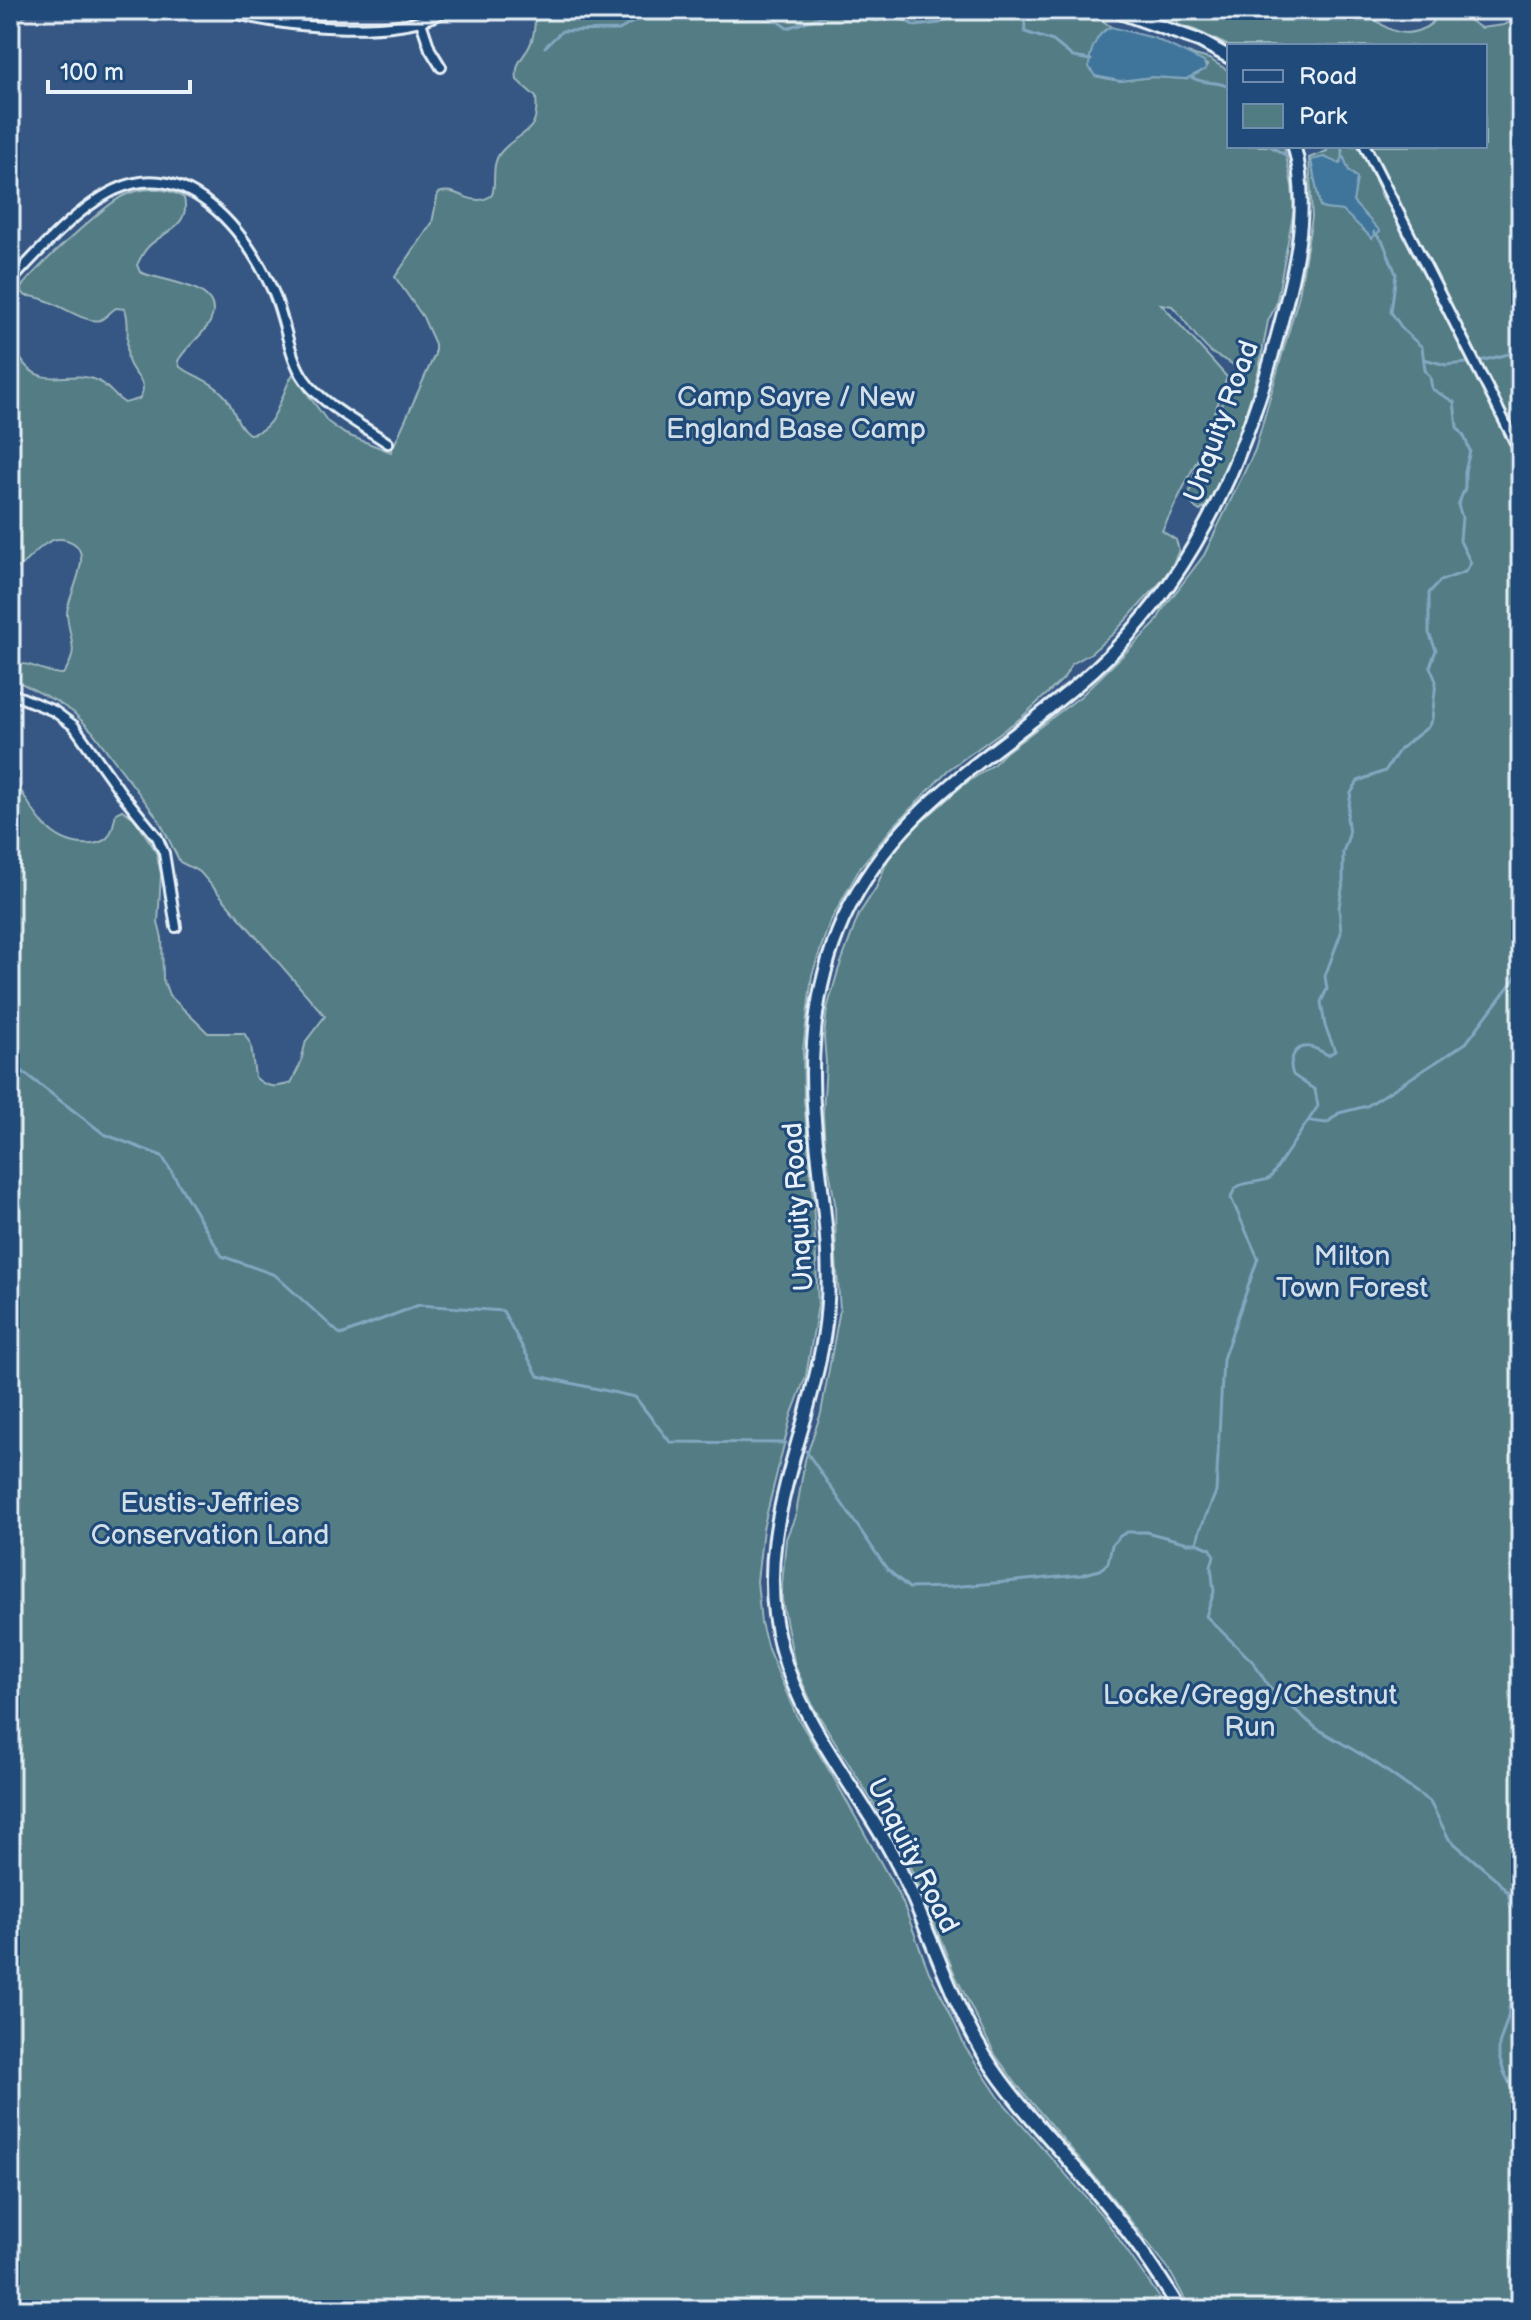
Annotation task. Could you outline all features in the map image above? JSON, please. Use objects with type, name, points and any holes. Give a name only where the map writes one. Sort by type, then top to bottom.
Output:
[{"type":"main road","points":[[1113,10],[1200,41],[1227,56]]},
{"type":"main road","name":"Unquity Road","points":[[1180,2310],[1119,2220],[1009,2089],[981,2049],[903,1874],[816,1729],[793,1684],[775,1621],[771,1564],[778,1514],[814,1384],[827,1315],[828,1241],[815,1126],[813,1066],[817,1010],[831,950],[847,912],[865,881],[904,828],[940,791],[1062,697],[1108,656],[1158,599],[1200,538],[1243,446],[1281,322],[1301,216],[1301,179],[1294,148]]},
{"type":"street","points":[[10,11],[23,10]]},
{"type":"street","points":[[226,10],[254,19],[373,27],[421,22],[446,10]]},
{"type":"street","points":[[421,22],[430,49],[441,67]]},
{"type":"street","points":[[1366,148],[1521,454]]},
{"type":"street","points":[[10,282],[48,241],[108,194],[138,184],[158,182],[181,186],[200,196],[225,219],[254,257],[276,298],[298,367],[306,382],[388,443]]},
{"type":"street","points":[[10,693],[54,711],[74,726],[157,837],[164,853],[176,927]]},
{"type":"green space","points":[[535,10],[1089,10],[1111,27],[1096,41],[1095,76],[1120,81],[1152,77],[1186,79],[1207,65],[1187,53],[1209,59],[1227,70],[1227,148],[1284,148],[1294,209],[1276,305],[1268,321],[1259,369],[1243,423],[1218,486],[1200,511],[1190,499],[1193,478],[1218,411],[1238,374],[1233,364],[1206,348],[1172,306],[1161,304],[1227,377],[1201,452],[1162,531],[1176,540],[1179,550],[1172,566],[1114,633],[1091,653],[1072,664],[1063,679],[1022,717],[948,770],[893,827],[861,866],[829,924],[812,975],[803,1050],[818,1305],[806,1376],[791,1416],[763,1529],[757,1581],[761,1623],[768,1649],[796,1715],[902,1901],[929,1972],[965,2047],[1000,2099],[1105,2219],[1168,2310],[10,2310],[10,773],[33,811],[63,839],[76,843],[99,843],[110,834],[116,813],[122,810],[134,818],[156,851],[161,874],[158,923],[162,938],[163,979],[169,995],[208,1033],[244,1033],[251,1045],[255,1077],[259,1081],[272,1086],[291,1083],[300,1065],[306,1041],[325,1016],[200,872],[180,862],[159,820],[92,731],[73,712],[15,680],[11,668],[17,665],[29,665],[56,674],[63,674],[68,666],[73,651],[67,614],[81,560],[80,550],[73,543],[54,540],[10,573],[10,319],[16,330],[21,360],[33,372],[50,377],[87,377],[100,382],[125,403],[139,399],[143,388],[128,360],[125,309],[116,308],[102,319],[93,320],[45,300],[26,296],[20,290],[52,255],[116,200],[140,191],[155,189],[171,192],[184,198],[183,216],[180,222],[148,247],[137,265],[140,272],[190,286],[210,300],[213,309],[210,322],[181,356],[178,361],[180,367],[220,390],[249,434],[266,427],[272,419],[293,374],[328,422],[345,434],[391,452],[435,354],[435,344],[423,317],[395,277],[432,223],[438,193],[451,192],[478,200],[492,195],[498,157],[527,131],[535,119],[536,97],[517,80],[517,71],[532,40]]},
{"type":"green space","points":[[1133,10],[1364,10],[1391,30],[1406,33],[1428,26],[1438,10],[1461,10],[1463,16],[1481,28],[1504,25],[1521,17],[1521,442],[1372,148],[1487,148],[1487,44],[1227,45],[1195,30]]},
{"type":"green space","points":[[1328,148],[1359,148],[1521,466],[1521,2310],[1191,2310],[1168,2268],[994,2053],[955,1975],[899,1844],[814,1708],[795,1666],[782,1600],[786,1539],[796,1514],[805,1460],[821,1413],[840,1309],[835,1203],[825,1147],[823,1114],[824,1037],[827,1009],[838,971],[859,914],[876,888],[888,859],[910,832],[962,786],[1081,696],[1155,624],[1204,555],[1255,450],[1299,295],[1312,217],[1309,158]],"holes":[[[1324,157],[1338,164],[1344,158],[1349,171],[1357,178],[1353,202],[1379,231],[1372,238],[1343,210],[1320,206],[1311,161]]]},
{"type":"water","points":[[1111,27],[1154,38],[1204,62],[1206,69],[1186,79],[1152,77],[1120,81],[1095,76],[1089,67],[1090,55],[1098,38]]},
{"type":"water","points":[[1343,156],[1349,171],[1357,178],[1353,202],[1380,231],[1372,238],[1343,211],[1320,206],[1311,160],[1324,157],[1340,164]]},
{"type":"waterway","points":[[545,47],[562,31],[619,30],[654,10]]},
{"type":"waterway","points":[[762,10],[787,28],[842,10]]},
{"type":"waterway","points":[[848,10],[875,21],[899,17],[915,26],[940,23],[958,10]]},
{"type":"waterway","points":[[1024,10],[1025,32],[1053,41],[1073,57],[1091,60]]},
{"type":"waterway","points":[[1191,77],[1227,86]]},
{"type":"waterway","points":[[1273,148],[1287,156]]},
{"type":"waterway","points":[[1341,148],[1343,156]]},
{"type":"waterway","points":[[1197,1543],[1216,1492],[1223,1359],[1258,1258],[1231,1198],[1237,1187],[1270,1178],[1318,1106],[1315,1090],[1293,1075],[1291,1065],[1293,1055],[1304,1047],[1328,1055],[1335,1051],[1325,1026],[1321,1002],[1327,989],[1325,976],[1341,933],[1339,907],[1343,852],[1349,835],[1347,817],[1351,793],[1358,781],[1385,771],[1400,749],[1428,727],[1432,719],[1436,681],[1430,667],[1436,650],[1429,633],[1429,593],[1440,581],[1465,572],[1471,563],[1460,541],[1462,517],[1458,505],[1465,488],[1470,451],[1457,427],[1454,402],[1432,389],[1425,370],[1422,347],[1404,331],[1391,312],[1396,274],[1383,242],[1374,232]]},
{"type":"waterway","points":[[1480,361],[1521,351]]},
{"type":"waterway","points":[[1424,359],[1446,365],[1467,363]]},
{"type":"waterway","points":[[1310,1121],[1327,1123],[1339,1113],[1367,1106],[1466,1043],[1521,970]]},
{"type":"waterway","points":[[10,1062],[104,1134],[162,1156],[222,1256],[275,1275],[341,1335],[419,1305],[503,1311],[538,1376],[635,1397],[670,1442],[786,1443]]},
{"type":"waterway","points":[[806,1451],[887,1569],[909,1588],[1081,1575],[1100,1570],[1108,1563],[1112,1545],[1127,1532],[1146,1532],[1211,1549],[1214,1556],[1211,1566],[1214,1592],[1206,1616],[1253,1662],[1269,1687],[1316,1728],[1374,1762],[1430,1802],[1449,1839],[1508,1893],[1521,1933]]},
{"type":"waterway","points":[[1521,1963],[1514,1970],[1508,2017],[1499,2045],[1504,2072],[1521,2107]]},
{"type":"waterway","points":[[1508,2017],[1521,2024]]},
{"type":"park label","name":"Camp Sayre / New England Base Camp","points":[[796,412]]},
{"type":"park label","name":"Milton Town Forest","points":[[1352,1271]]},
{"type":"park label","name":"Eustis-Jeffries Conservation Land","points":[[210,1518]]},
{"type":"park label","name":"Locke/Gregg/Chestnut Run","points":[[1250,1710]]}]
